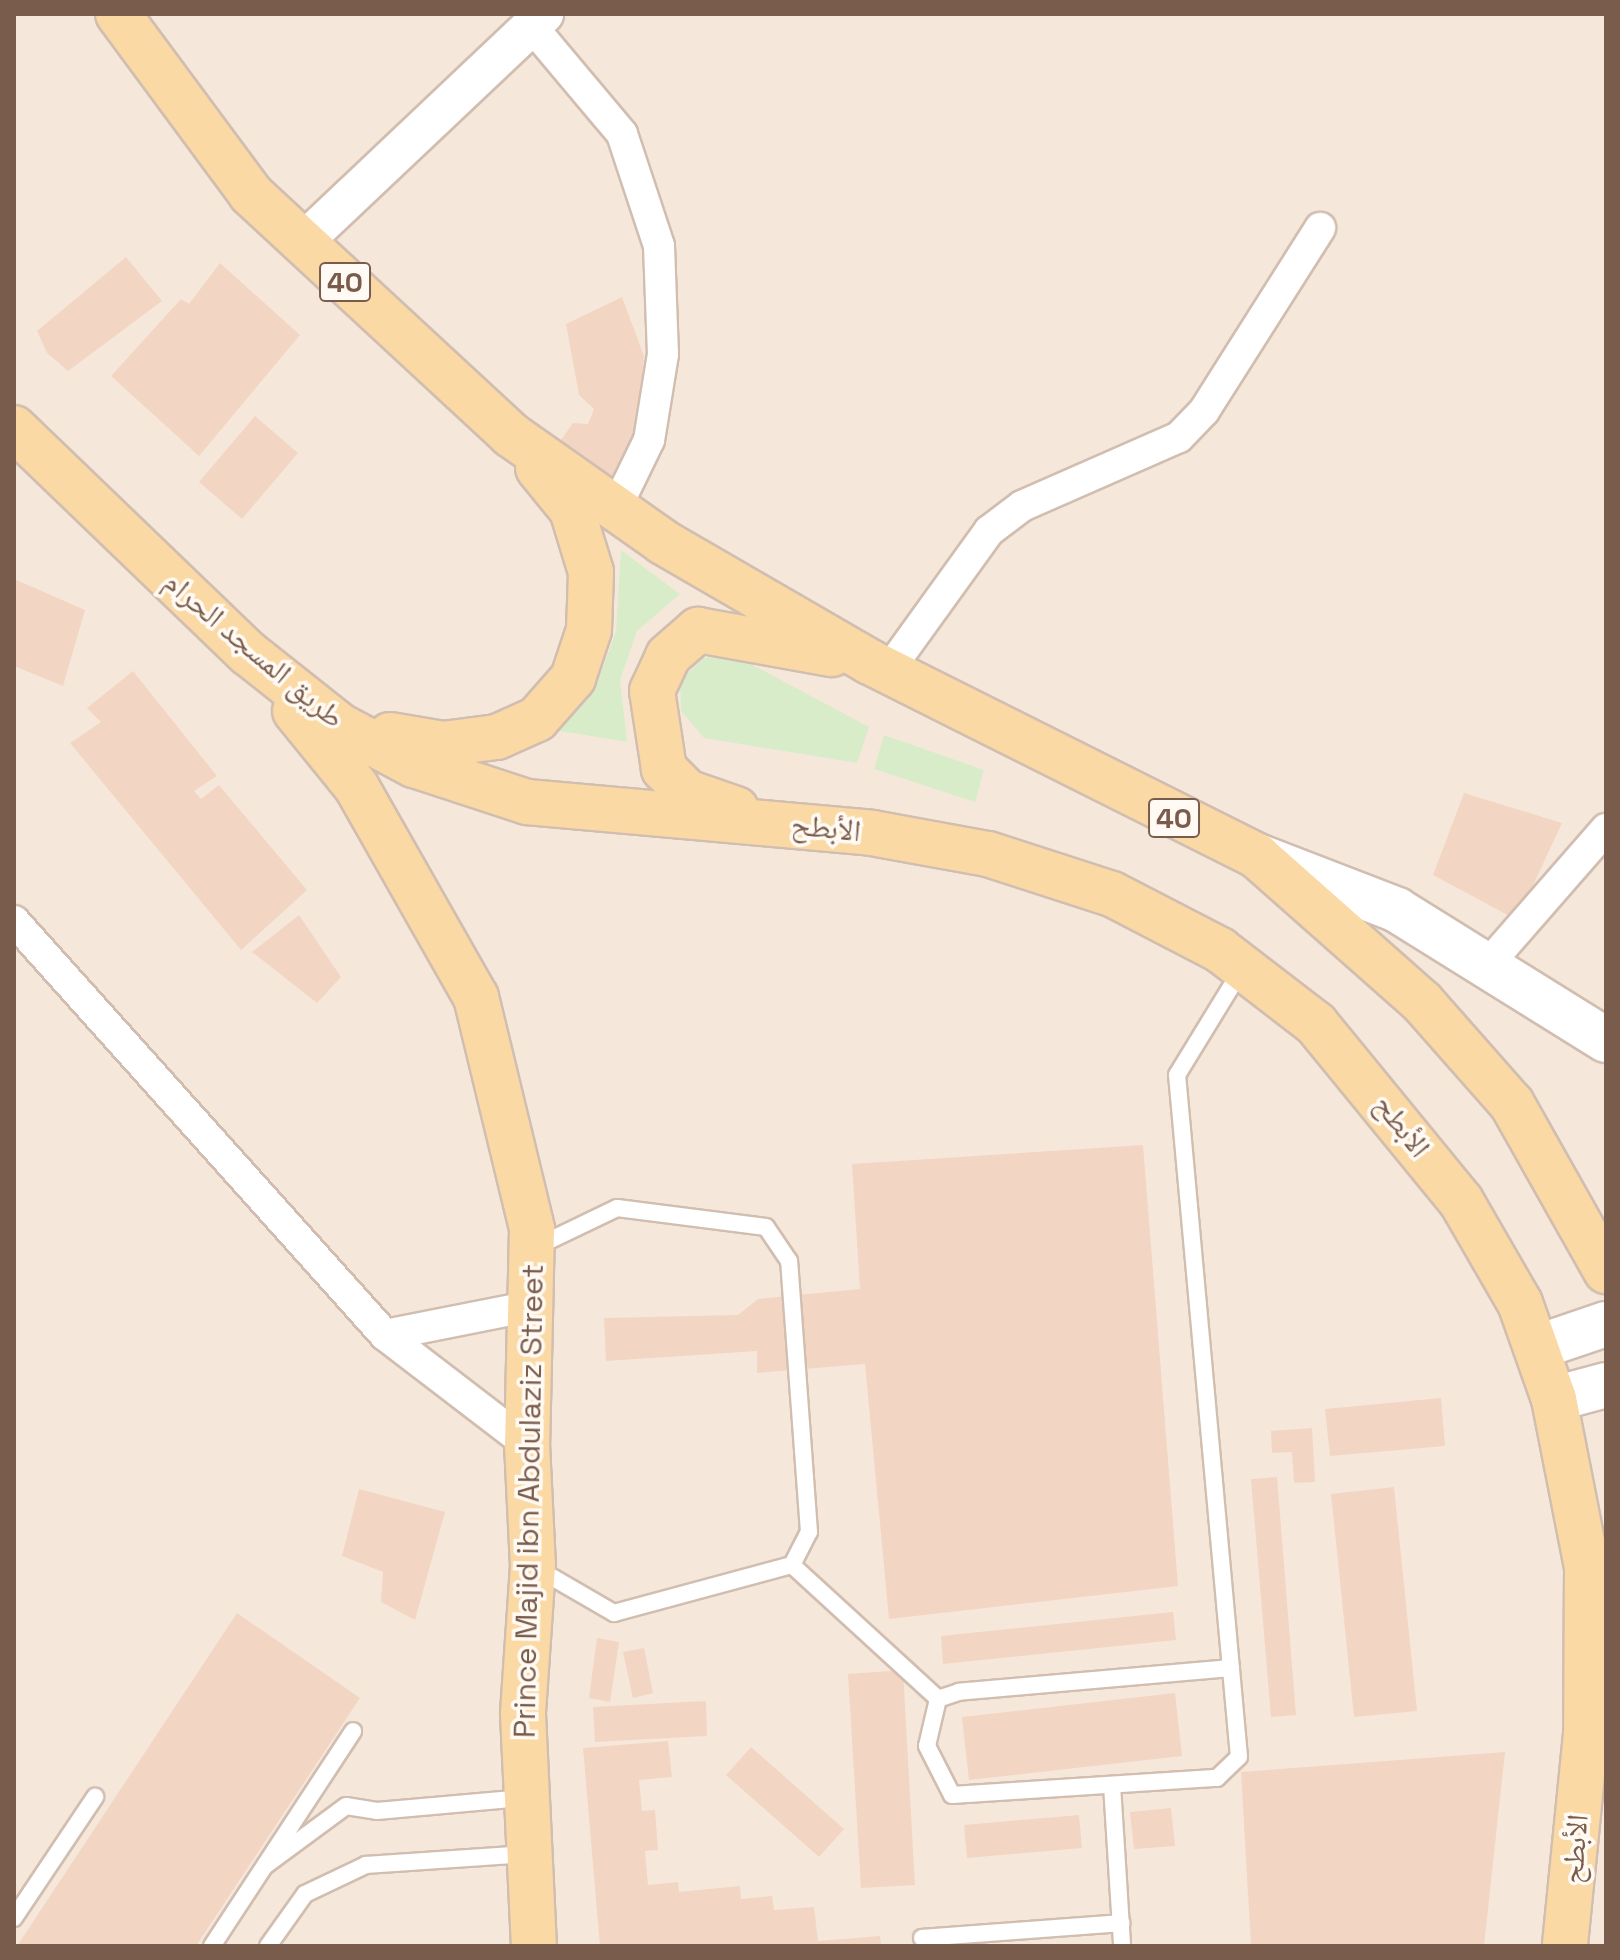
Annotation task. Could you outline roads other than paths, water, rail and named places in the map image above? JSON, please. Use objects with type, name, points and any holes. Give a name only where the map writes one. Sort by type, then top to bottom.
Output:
[{"type":"main road","name":"40","points":[[130,19],[251,194],[511,435],[616,508],[879,666],[1257,856],[1422,1002],[1512,1104],[1606,1271]]},
{"type":"main road","name":"طريق المسجد الحرام","points":[[14,428],[248,653],[340,726],[414,765],[527,802],[632,814]]},
{"type":"main road","points":[[340,726],[443,744],[497,737],[537,719],[573,678],[589,630],[591,572],[572,510],[511,435]]},
{"type":"main road","points":[[776,822],[687,792],[664,769],[652,691],[668,656],[698,630],[879,666]]},
{"type":"main road","name":"Prince Majid ibn Abdulaziz Street","points":[[248,653],[356,786],[476,997],[534,1249],[527,1444],[533,1566],[526,1798],[534,1946]]},
{"type":"main road","name":"الأبطح","points":[[632,814],[776,822],[988,854],[1112,894],[1242,967],[1316,1024],[1396,1116],[1461,1201],[1538,1347],[1554,1399],[1587,1567],[1586,1734],[1565,1946]]},
{"type":"main road","points":[[1257,856],[1397,910],[1489,963],[1606,1040]]},
{"type":"main road","points":[[1538,1347],[1606,1324]]},
{"type":"main road","points":[[1554,1399],[1606,1385]]},
{"type":"street","points":[[303,242],[539,22],[622,134],[659,246],[663,354],[651,425],[616,508]]},
{"type":"street","points":[[879,666],[989,531],[1022,506],[1179,437],[1204,411],[1320,228]]},
{"type":"street","points":[[1489,963],[1606,829]]},
{"type":"street","points":[[14,921],[385,1335],[527,1444]]},
{"type":"street","points":[[385,1335],[532,1306]]},
{"type":"lane","points":[[938,1699],[927,1746],[952,1795],[1217,1778],[1239,1757],[1177,1075],[1242,967]]},
{"type":"lane","points":[[533,1566],[614,1613],[792,1565],[809,1532],[789,1261],[766,1227],[617,1208],[534,1249]]},
{"type":"lane","points":[[792,1565],[938,1699],[1231,1668]]},
{"type":"lane","points":[[212,1946],[353,1731]]},
{"type":"lane","points":[[1112,1785],[1122,1946]]},
{"type":"lane","points":[[14,1918],[95,1797]]},
{"type":"lane","points":[[266,1865],[346,1806],[377,1811],[526,1798]]},
{"type":"lane","points":[[268,1946],[305,1894],[366,1865],[527,1854]]},
{"type":"lane","points":[[922,1938],[1121,1923]]}]
